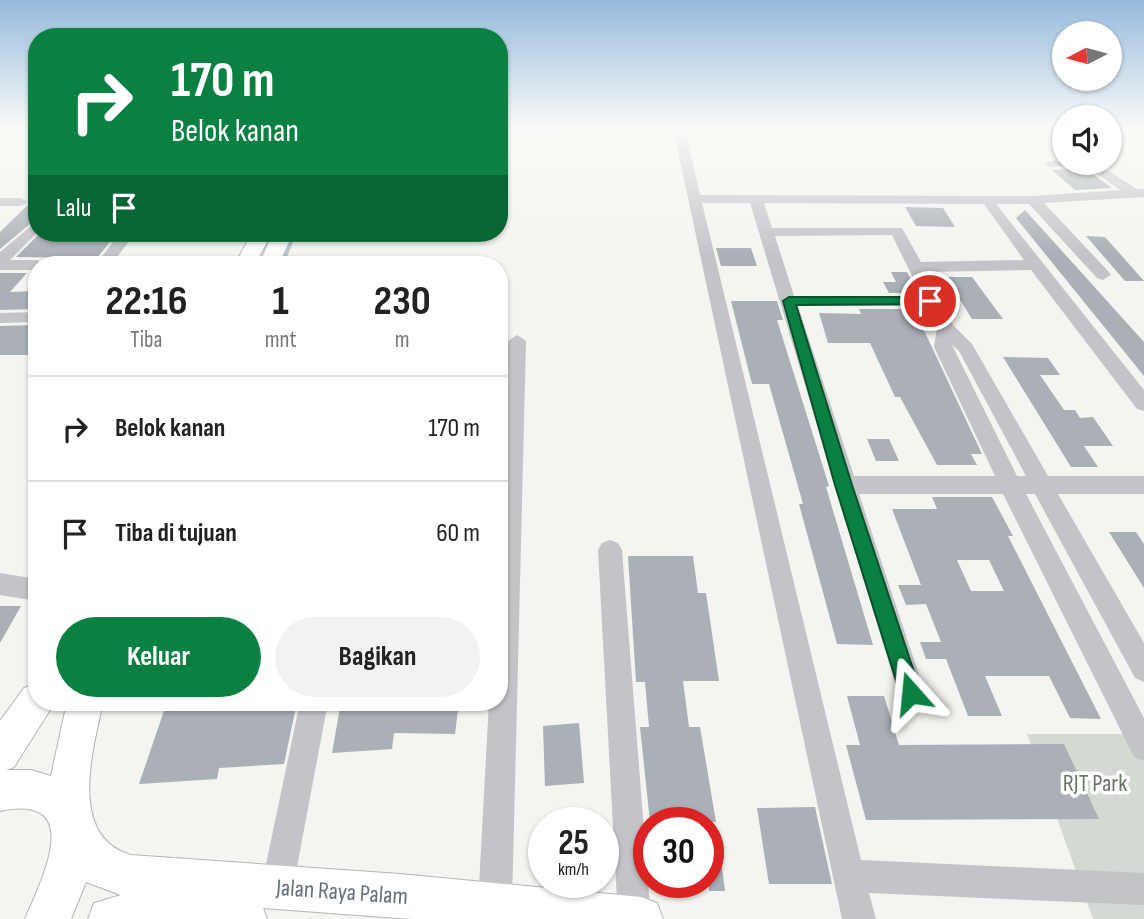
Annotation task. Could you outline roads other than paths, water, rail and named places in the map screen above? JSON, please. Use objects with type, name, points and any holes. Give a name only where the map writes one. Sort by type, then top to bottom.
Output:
[{"type":"main road","points":[[0,752],[30,711]]},
{"type":"main road","points":[[47,919],[69,872],[73,843],[69,819],[75,735],[82,711]]},
{"type":"main road","name":"Jalan Raya Palam","points":[[0,791],[36,789],[56,800],[84,848],[100,866],[131,877],[638,918]]},
{"type":"main road","points":[[110,919],[174,912],[245,919]]},
{"type":"street","points":[[690,171],[740,407],[859,919]]},
{"type":"street","points":[[1108,175],[1138,193]]},
{"type":"street","points":[[697,199],[1033,200],[1138,193]]},
{"type":"street","points":[[756,200],[911,693]]},
{"type":"street","points":[[1033,200],[1103,275]]},
{"type":"street","points":[[885,201],[930,301],[946,328],[966,348],[1144,669]]},
{"type":"street","points":[[0,202],[21,202]]},
{"type":"street","points":[[990,206],[1144,404]]},
{"type":"street","points":[[766,232],[897,231]]},
{"type":"street","points":[[0,263],[28,234]]},
{"type":"street","points":[[110,256],[121,242]]},
{"type":"street","points":[[0,263],[28,265]]},
{"type":"street","points":[[914,267],[1036,265]]},
{"type":"street","points":[[789,301],[930,301]]},
{"type":"street","points":[[0,318],[28,317]]},
{"type":"street","points":[[946,328],[943,347],[1144,747]]},
{"type":"street","points":[[508,572],[517,341]]},
{"type":"street","points":[[844,485],[1144,485]]},
{"type":"street","points":[[610,550],[638,918]]},
{"type":"street","points":[[0,584],[28,589]]},
{"type":"street","points":[[277,888],[312,711]]},
{"type":"street","points":[[495,905],[503,711]]},
{"type":"street","points":[[849,876],[1144,889]]},
{"type":"waterway","points":[[285,256],[291,242]]},
{"type":"park label","name":"RJT Park","points":[[1095,783]]}]
